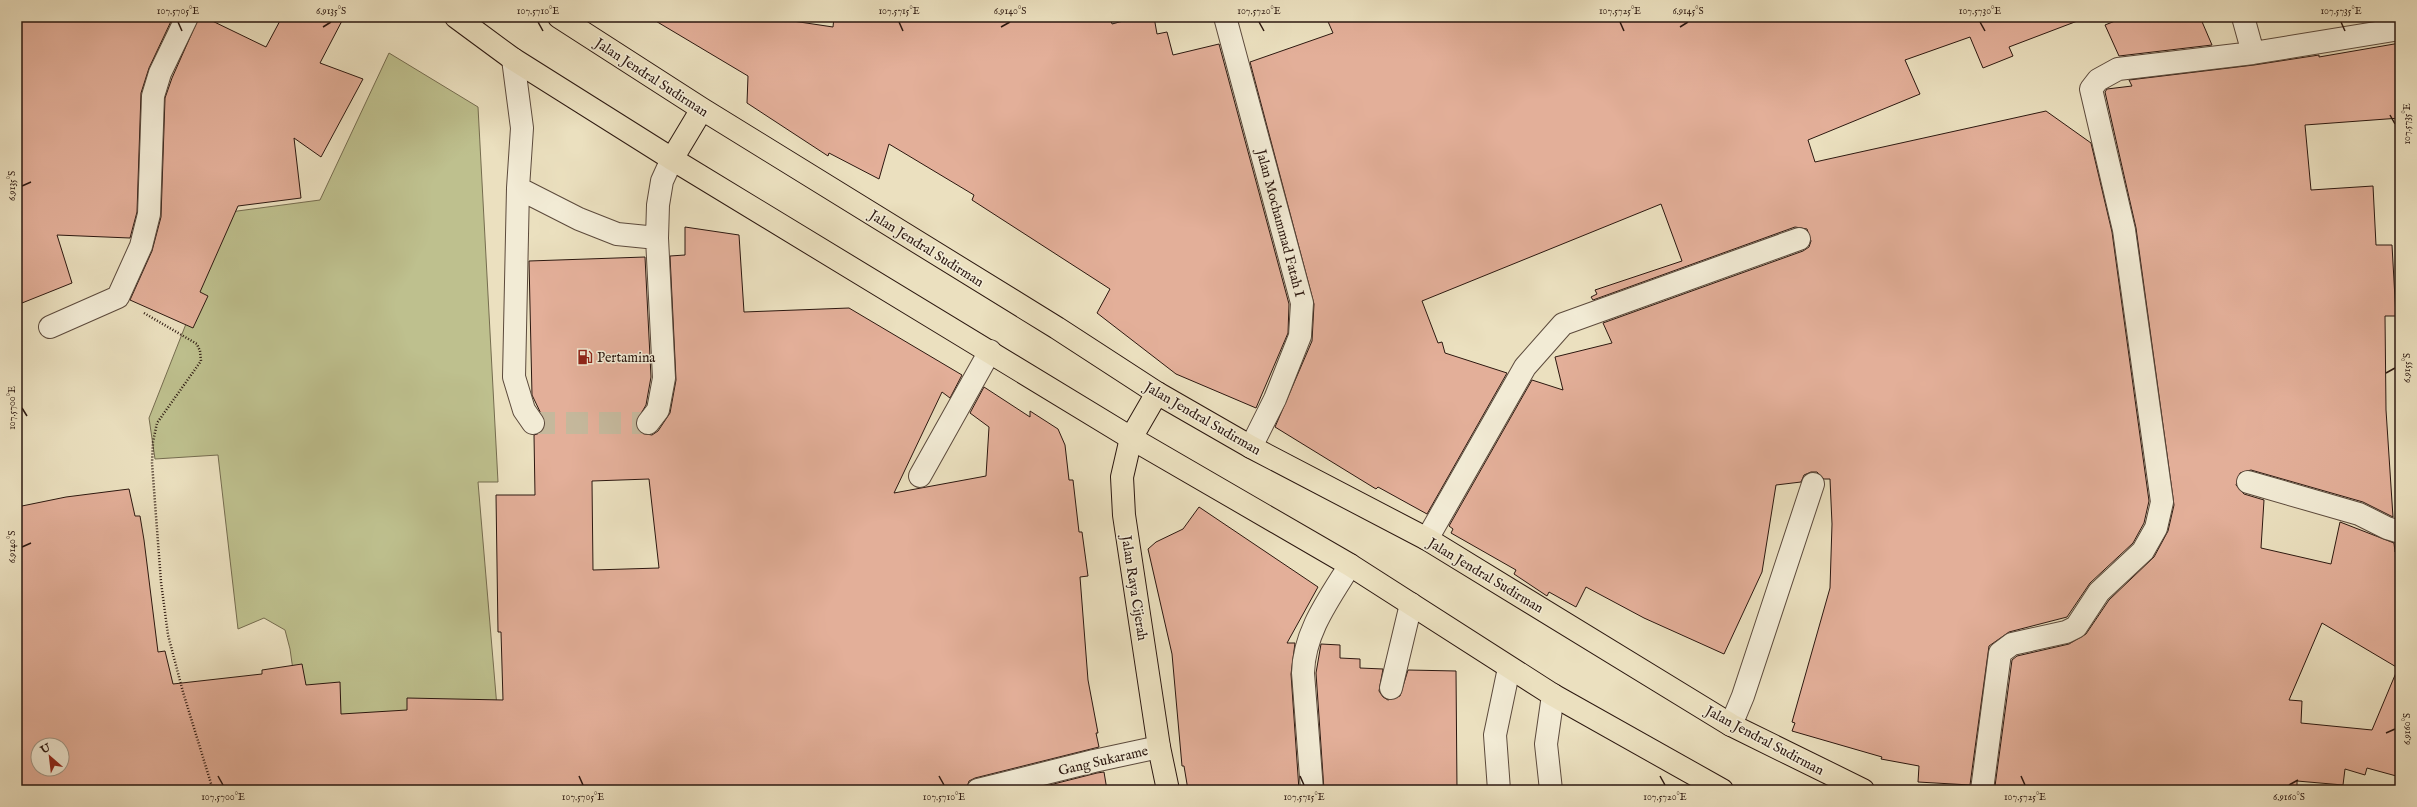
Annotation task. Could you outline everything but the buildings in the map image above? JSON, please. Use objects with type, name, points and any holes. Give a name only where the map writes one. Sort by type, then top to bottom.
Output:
[{"type":"main road","points":[[456,17],[513,60],[672,159],[1131,438],[1350,565],[1553,695],[1722,790]]},
{"type":"main road","name":"Jalan Jendral Sudirman","points":[[559,17],[702,109],[1057,328],[1157,393],[1251,447],[1427,539],[1731,725],[1863,790]]},
{"type":"main road","points":[[672,159],[702,109]]},
{"type":"main road","name":"Jalan Raya Cijerah","points":[[1157,393],[1131,438],[1122,477],[1124,515],[1159,747],[1168,790]]},
{"type":"street","points":[[50,327],[118,297],[141,246],[149,214],[153,96],[160,73],[187,17]]},
{"type":"street","name":"Jalan Mochammad Fatah I","points":[[1226,17],[1302,303],[1300,336],[1275,399],[1251,447]]},
{"type":"street","points":[[2243,17],[2253,53]]},
{"type":"street","points":[[1982,790],[2000,653],[2012,644],[2066,632],[2076,627],[2098,592],[2142,551],[2156,528],[2162,502],[2124,230],[2092,89],[2098,80],[2118,69],[2253,53],[2400,29]]},
{"type":"street","points":[[513,60],[522,128],[518,188],[514,378],[524,410],[533,423]]},
{"type":"street","points":[[648,423],[658,410],[664,378],[657,238],[662,182],[672,159]]},
{"type":"street","points":[[518,188],[579,219],[617,234],[657,238]]},
{"type":"street","points":[[1427,539],[1525,367],[1562,324],[1799,239]]},
{"type":"street","points":[[920,476],[990,351]]},
{"type":"street","points":[[2248,482],[2359,514],[2387,528],[2400,532]]},
{"type":"street","points":[[1731,725],[1743,696],[1813,484]]},
{"type":"street","points":[[1312,790],[1303,673],[1304,654],[1313,627],[1350,565]]},
{"type":"street","points":[[1391,688],[1411,604]]},
{"type":"street","points":[[1498,790],[1495,735],[1509,668]]},
{"type":"street","points":[[1550,790],[1546,744],[1553,695]]},
{"type":"street","name":"Gang Sukarame","points":[[978,790],[1094,761],[1159,747]]},
{"type":"path","points":[[118,297],[197,344],[200,351],[201,361],[157,423],[153,442],[152,463],[161,582],[168,635],[183,692],[213,790]]},
{"type":"green space","points":[[389,53],[478,107],[498,482],[478,482],[499,731],[302,733],[290,649],[285,630],[264,618],[238,629],[218,455],[155,459],[149,418],[230,212],[320,200]]},
{"type":"tunnel","points":[[533,423],[648,423]]},
{"type":"place","name":"Pertamina","points":[[585,357]]}]
